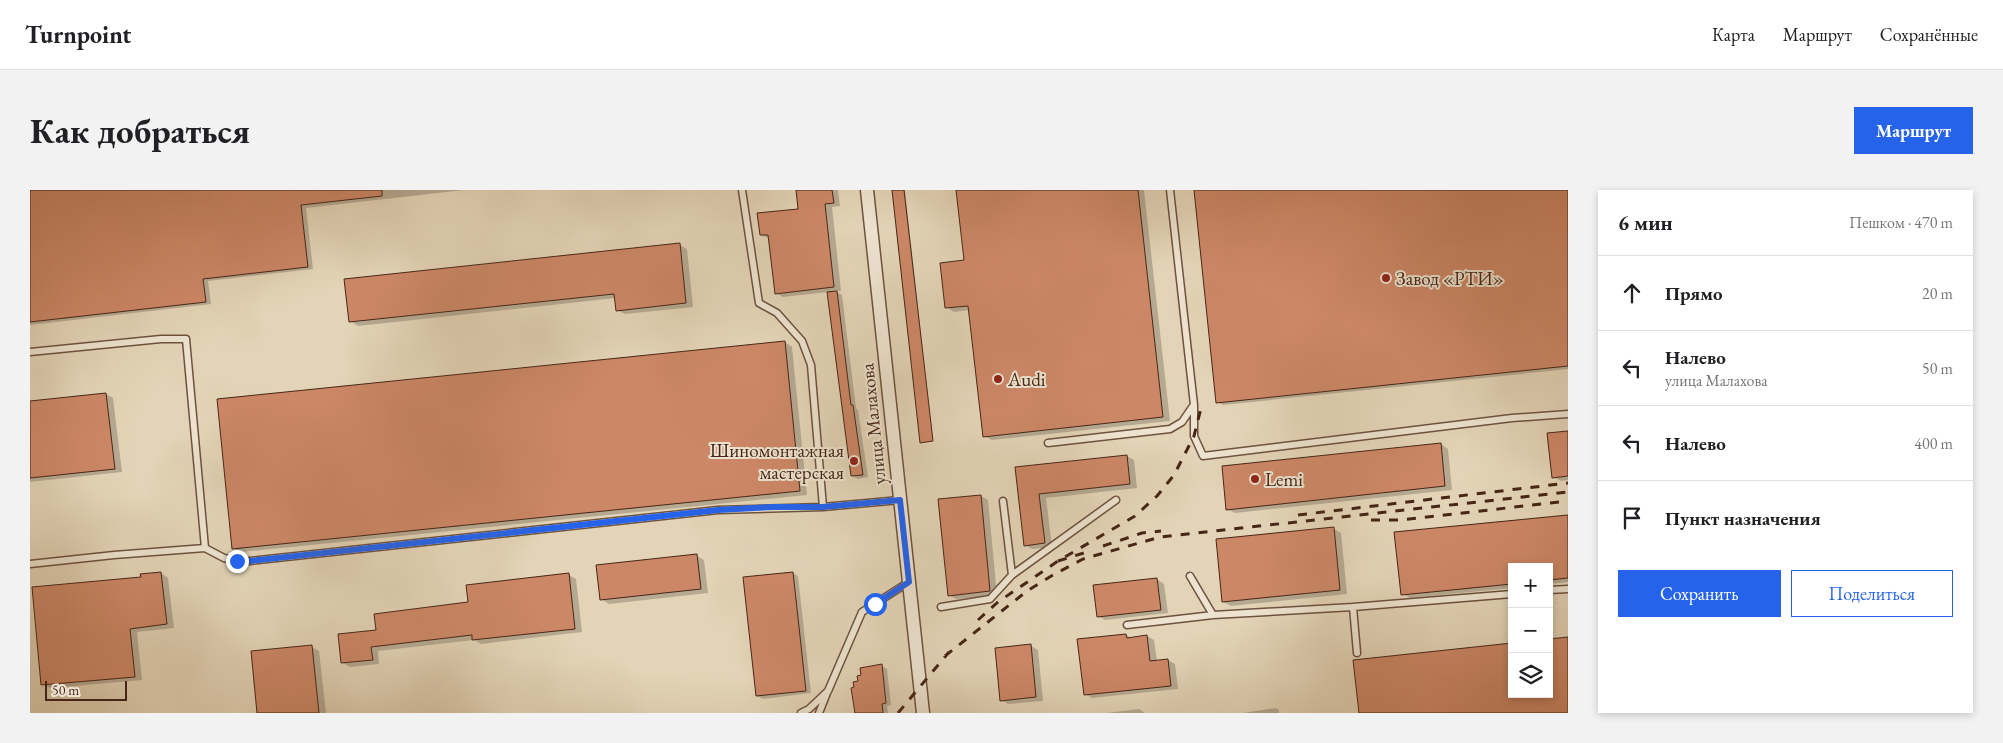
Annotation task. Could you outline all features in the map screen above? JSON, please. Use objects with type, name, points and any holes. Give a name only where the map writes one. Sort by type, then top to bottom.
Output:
[{"type":"street","name":"улица Малахова","points":[[868,190],[923,713]]},
{"type":"lane","points":[[742,190],[759,303],[778,313],[802,341],[811,365],[823,507]]},
{"type":"lane","points":[[1170,190],[1194,405],[1194,436],[1203,456],[1512,418],[1568,414]]},
{"type":"lane","points":[[30,352],[161,338],[186,339],[205,548]]},
{"type":"lane","points":[[1048,443],[1170,429],[1182,422],[1194,405]]},
{"type":"lane","points":[[30,564],[205,548],[224,558],[250,561],[718,510],[823,507],[900,500]]},
{"type":"lane","points":[[940,607],[990,599],[1012,575],[1116,500]]},
{"type":"lane","points":[[1003,501],[1012,575]]},
{"type":"lane","points":[[1190,576],[1213,615]]},
{"type":"lane","points":[[819,713],[862,612],[909,582]]},
{"type":"lane","points":[[1553,590],[1568,589]]},
{"type":"lane","points":[[1127,625],[1213,615],[1354,607],[1508,594]]},
{"type":"lane","points":[[1354,607],[1357,653]]},
{"type":"lane","points":[[801,713],[809,709],[828,692]]},
{"type":"building","points":[[30,190],[382,190],[382,196],[301,205],[308,267],[203,279],[206,302],[30,322]]},
{"type":"building","points":[[796,190],[832,190],[834,203],[825,204],[834,287],[775,294],[768,235],[760,235],[757,213],[798,209]]},
{"type":"building","points":[[892,190],[904,190],[933,441],[920,443]]},
{"type":"building","points":[[956,190],[1138,190],[1163,417],[983,437],[968,306],[945,308],[940,263],[964,260]]},
{"type":"building","name":"Завод «РТИ»","points":[[1194,190],[1568,190],[1568,366],[1216,403]]},
{"type":"building","points":[[680,243],[686,303],[616,311],[614,294],[349,322],[344,279]]},
{"type":"building","points":[[837,291],[851,405],[853,405],[863,475],[851,476],[827,292]]},
{"type":"building","points":[[785,341],[800,491],[232,549],[217,399]]},
{"type":"building","points":[[106,393],[115,469],[30,478],[30,401]]},
{"type":"building","points":[[1568,431],[1568,476],[1552,478],[1547,433]]},
{"type":"building","points":[[1441,443],[1445,486],[1226,510],[1222,466]]},
{"type":"building","points":[[1127,455],[1130,484],[1039,494],[1045,543],[1024,546],[1015,467]]},
{"type":"building","points":[[981,495],[990,591],[948,596],[938,499]]},
{"type":"building","points":[[1568,515],[1568,578],[1553,580],[1553,563],[1508,563],[1508,584],[1401,595],[1394,532]]},
{"type":"building","points":[[1334,527],[1340,590],[1222,602],[1216,539]]},
{"type":"building","points":[[697,554],[701,589],[600,600],[596,565]]},
{"type":"building","points":[[161,572],[167,624],[130,629],[135,677],[41,685],[32,587],[141,577],[140,574]]},
{"type":"building","points":[[793,572],[806,691],[756,696],[743,577]]},
{"type":"building","points":[[569,573],[575,629],[472,640],[472,635],[371,647],[373,660],[341,663],[338,634],[376,630],[374,614],[468,602],[466,585]]},
{"type":"building","points":[[1157,578],[1161,610],[1097,617],[1093,585]]},
{"type":"building","points":[[1126,634],[1127,638],[1147,635],[1150,661],[1168,659],[1171,686],[1084,695],[1077,639]]},
{"type":"building","points":[[1568,637],[1568,713],[1359,713],[1353,660],[1508,643],[1508,698],[1553,698],[1553,639]]},
{"type":"building","points":[[1031,644],[1036,697],[1000,701],[995,648]]},
{"type":"building","points":[[312,645],[319,713],[257,713],[251,651]]},
{"type":"building","points":[[882,664],[886,703],[882,704],[883,713],[855,713],[851,688],[854,687],[853,682],[858,681],[857,676],[861,675],[860,668]]},
{"type":"railway","points":[[978,620],[998,602],[1058,561],[1135,516],[1157,496],[1174,475],[1194,436],[1202,404]]},
{"type":"railway","points":[[1298,515],[1568,483]]},
{"type":"railway","points":[[945,656],[1027,591],[1053,575],[1083,559],[1160,537],[1568,492]]},
{"type":"railway","points":[[1371,520],[1401,520],[1568,501]]},
{"type":"railway","points":[[1103,546],[1142,533],[1161,531]]},
{"type":"railway","points":[[1058,561],[1087,552]]},
{"type":"railway","points":[[898,713],[949,652]]},
{"type":"place","name":"Завод «РТИ»","points":[[1386,278]]},
{"type":"place","name":"Audi","points":[[998,379]]},
{"type":"place","name":"Шиномонтажная мастерская","points":[[854,461]]},
{"type":"place","name":"Lemi","points":[[1255,479]]},
{"type":"route","points":[[237,561],[718,510],[823,507],[900,500],[909,582],[875,604]]}]
